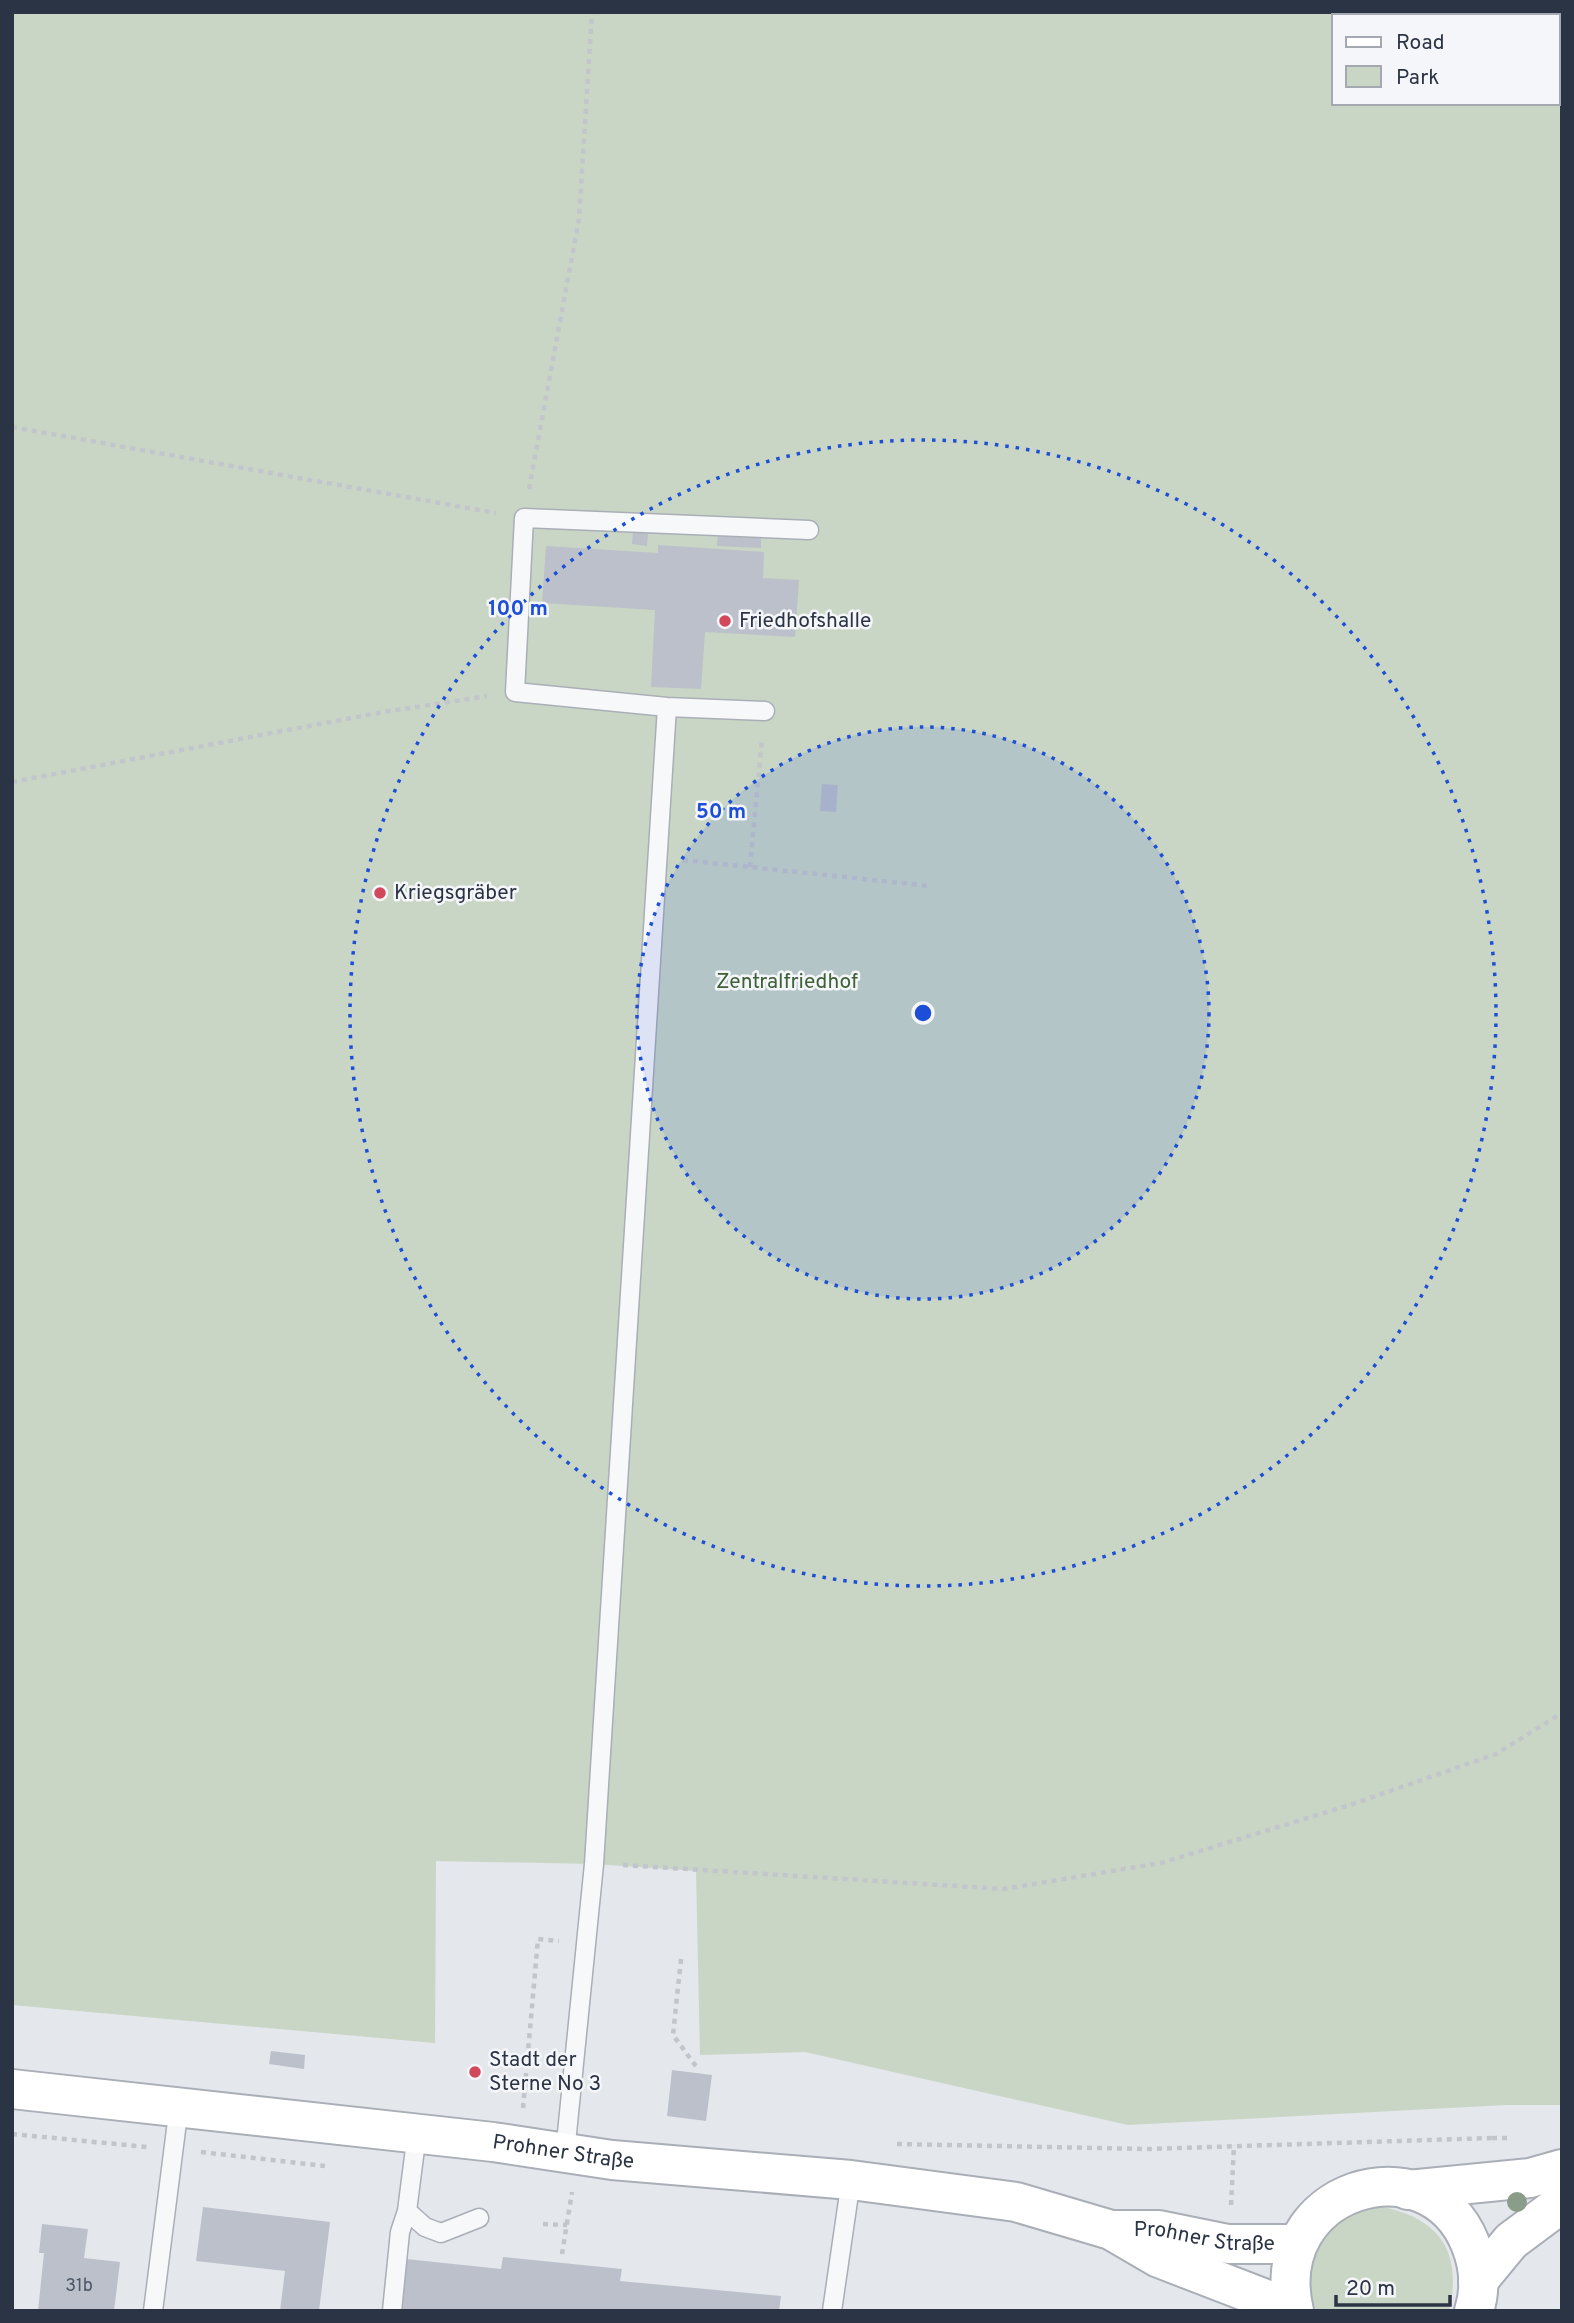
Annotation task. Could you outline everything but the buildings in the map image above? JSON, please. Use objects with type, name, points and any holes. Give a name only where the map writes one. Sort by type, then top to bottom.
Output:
[{"type":"main road","name":"Prohner Straße","points":[[12,2089],[417,2133],[565,2153],[851,2180],[1016,2202],[1111,2230],[1159,2258],[1268,2300],[1287,2311]]},
{"type":"main road","points":[[1408,2190],[1530,2178],[1562,2169]]},
{"type":"main road","points":[[1294,2311],[1289,2291],[1290,2267],[1296,2244],[1308,2225],[1324,2208],[1342,2196],[1385,2186],[1408,2190],[1431,2199],[1451,2214],[1466,2234],[1475,2257],[1476,2296]]},
{"type":"main road","points":[[1476,2296],[1511,2241],[1562,2203]]},
{"type":"main road","name":"Prohner Straße","points":[[1111,2230],[1159,2230],[1228,2244],[1296,2244]]},
{"type":"lane","points":[[765,711],[667,707],[515,692],[524,518],[809,530]]},
{"type":"lane","points":[[565,2153],[594,1864],[667,707]]},
{"type":"lane","points":[[153,2311],[179,2106]]},
{"type":"lane","points":[[392,2311],[400,2232],[407,2211],[417,2133]]},
{"type":"lane","points":[[832,2311],[851,2180]]},
{"type":"lane","points":[[407,2211],[425,2227],[441,2233],[479,2218]]},
{"type":"path","points":[[12,427],[524,518],[579,219],[593,12]]},
{"type":"path","points":[[12,782],[378,713],[515,692]]},
{"type":"path","points":[[750,867],[765,711]]},
{"type":"path","points":[[656,857],[930,886]]},
{"type":"path","points":[[594,1864],[748,1871],[1003,1889],[1161,1863],[1353,1804],[1496,1754],[1562,1713]]},
{"type":"path","points":[[523,2109],[538,1939],[587,1945]]},
{"type":"path","points":[[681,1959],[673,2035],[698,2069]]},
{"type":"path","points":[[510,2108],[570,2115]]},
{"type":"path","points":[[886,2144],[1148,2149],[1492,2138],[1493,2183]]},
{"type":"path","points":[[562,2254],[572,2190]]},
{"type":"path","points":[[543,2224],[567,2225]]},
{"type":"green space","name":"Zentralfriedhof","points":[[12,12],[1562,12],[1562,2105],[1506,2105],[1128,2125],[805,2052],[700,2055],[696,1871],[594,1864],[436,1861],[435,2043],[12,2005]]},
{"type":"green space","points":[[1382,2207],[1419,2220],[1432,2229],[1442,2241],[1453,2272],[1449,2311],[1312,2311],[1309,2266],[1314,2248],[1337,2223]]},
{"type":"place","name":"Friedhofshalle","points":[[725,621]]},
{"type":"place","name":"Kriegsgräber","points":[[380,893]]},
{"type":"place","name":"Stadt der Sterne No 3","points":[[475,2072]]}]
